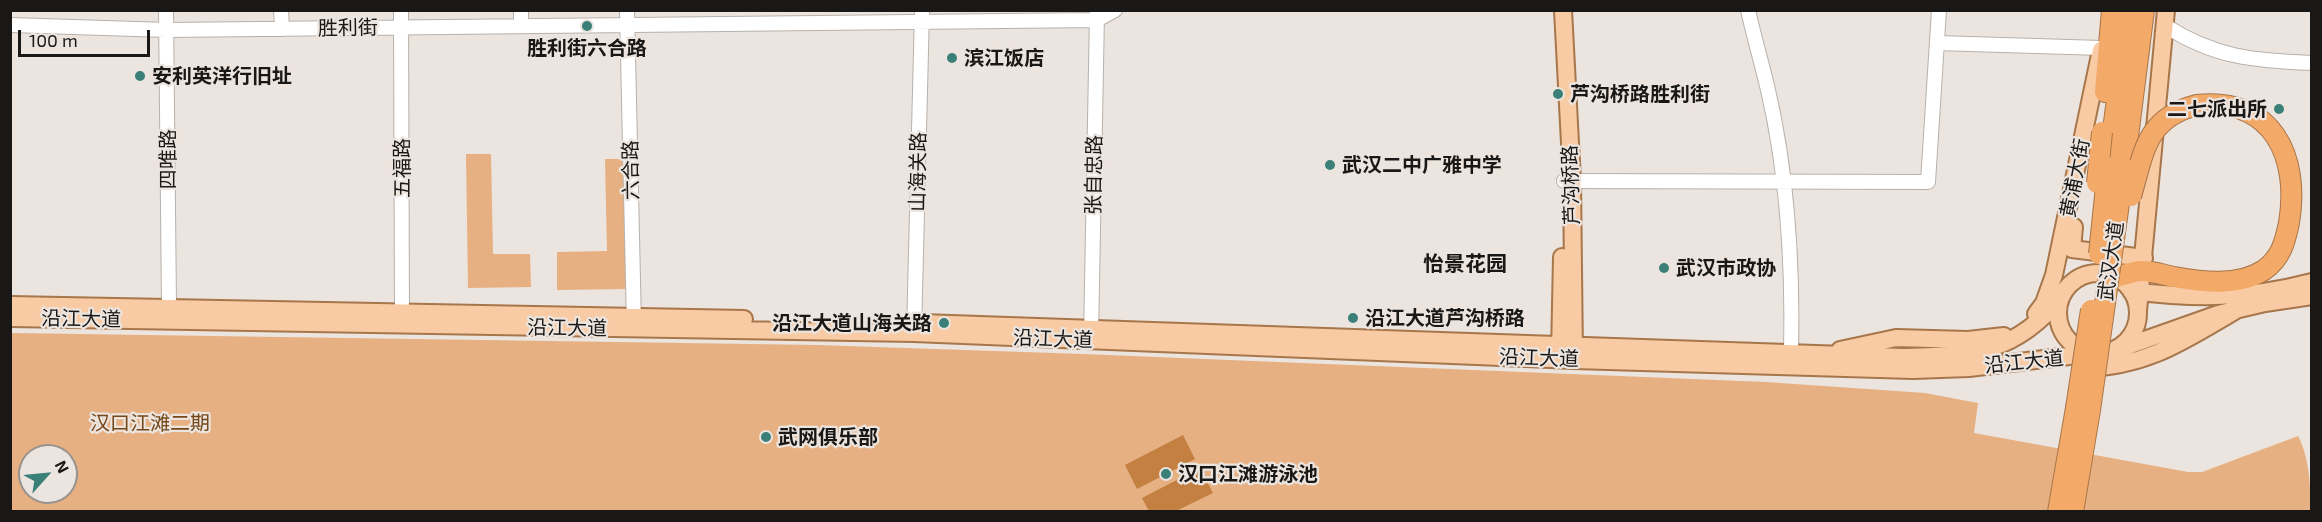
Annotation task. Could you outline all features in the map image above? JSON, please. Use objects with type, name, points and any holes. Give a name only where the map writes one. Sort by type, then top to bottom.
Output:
[{"type":"highway","points":[[2099,254],[2094,220],[2110,10]]},
{"type":"highway","name":"武汉大道","points":[[2058,512],[2099,254],[2128,10]]},
{"type":"highway","name":"武汉大道","points":[[2073,512],[2090,410],[2144,10]]},
{"type":"highway","points":[[2114,238],[2132,195],[2144,148],[2159,126],[2178,112],[2197,105],[2223,104],[2242,108],[2265,123],[2282,147],[2288,161],[2291,194],[2287,231],[2281,252],[2265,269],[2252,276],[2236,280],[2187,279],[2143,265],[2116,277]]},
{"type":"main road","name":"芦沟桥路","points":[[1553,10],[1568,182]]},
{"type":"main road","name":"芦沟桥路","points":[[1563,10],[1568,182],[1567,353]]},
{"type":"main road","name":"黄浦大街","points":[[2024,330],[2041,308],[2049,292],[2110,10]]},
{"type":"main road","points":[[2115,350],[2131,337],[2137,324],[2136,292],[2143,265],[2165,18]]},
{"type":"main road","points":[[2076,172],[2079,188],[2072,249],[2143,265]]},
{"type":"main road","points":[[2232,303],[2136,292],[2116,277],[2095,273],[2082,277],[2070,285],[2062,296],[2058,316],[2062,330],[2075,346],[2094,353],[2129,347],[2187,324],[2182,312],[2185,305],[2193,302],[2214,304],[2232,303],[2312,296]]},
{"type":"main road","points":[[1969,368],[2020,370],[2115,367],[2166,349],[2232,303],[2312,282]]},
{"type":"main road","name":"沿江大道","points":[[1567,353],[1902,357],[1969,354],[2001,345],[2024,330],[2062,296]]},
{"type":"main road","name":"沿江大道","points":[[10,305],[169,307],[402,318]]},
{"type":"main road","name":"沿江大道","points":[[10,318],[402,318],[915,328],[1567,353],[1913,370],[1969,368],[2094,353]]},
{"type":"street","name":"四唯路","points":[[166,10],[169,307]]},
{"type":"street","points":[[282,10],[282,29]]},
{"type":"street","name":"五福路","points":[[402,10],[402,318]]},
{"type":"street","points":[[521,10],[521,26]]},
{"type":"street","name":"六合路","points":[[627,10],[634,323]]},
{"type":"street","name":"胜利街","points":[[10,25],[167,30],[627,25],[829,17],[1097,15],[1115,10]]},
{"type":"street","points":[[1748,10],[1768,92],[1783,182],[1790,258],[1791,354]]},
{"type":"street","points":[[1568,182],[1928,182],[1939,10]]},
{"type":"street","name":"张自忠路","points":[[1091,334],[1097,15]]},
{"type":"street","name":"山海关路","points":[[915,328],[922,16]]},
{"type":"street","points":[[2165,18],[2187,40],[2220,53],[2252,59],[2312,63]]},
{"type":"street","points":[[1937,43],[2102,48]]},
{"type":"green space","points":[[466,154],[491,154],[493,254],[530,254],[531,287],[468,288]]},
{"type":"green space","points":[[605,159],[627,159],[629,289],[557,290],[557,252],[607,251]]},
{"type":"green space","name":"汉口江滩二期","points":[[11,333],[817,345],[1766,382],[1925,393],[1978,403],[1974,433],[2188,472],[2202,472],[2298,436],[2307,463],[2311,511],[11,511]]},
{"type":"shaded area","points":[[1183,435],[1195,459],[1137,489],[1125,465]]},
{"type":"shaded area","points":[[1200,468],[1213,493],[1176,511],[1149,511],[1142,498]]},
{"type":"place","name":"胜利街六合路","points":[[587,26]]},
{"type":"place","name":"滨江饭店","points":[[952,58]]},
{"type":"place","name":"安利英洋行旧址","points":[[140,76]]},
{"type":"place","name":"芦沟桥路胜利街","points":[[1558,94]]},
{"type":"place","name":"二七派出所","points":[[2279,109]]},
{"type":"place","name":"武汉二中广雅中学","points":[[1330,165]]},
{"type":"place","name":"武汉市政协","points":[[1664,268]]},
{"type":"place","name":"沿江大道芦沟桥路","points":[[1353,318]]},
{"type":"place","name":"沿江大道山海关路","points":[[944,323]]},
{"type":"place","name":"武网俱乐部","points":[[766,437]]},
{"type":"place","name":"汉口江滩游泳池","points":[[1166,474]]},
{"type":"district","name":"怡景花园","points":[[1465,264]]}]
